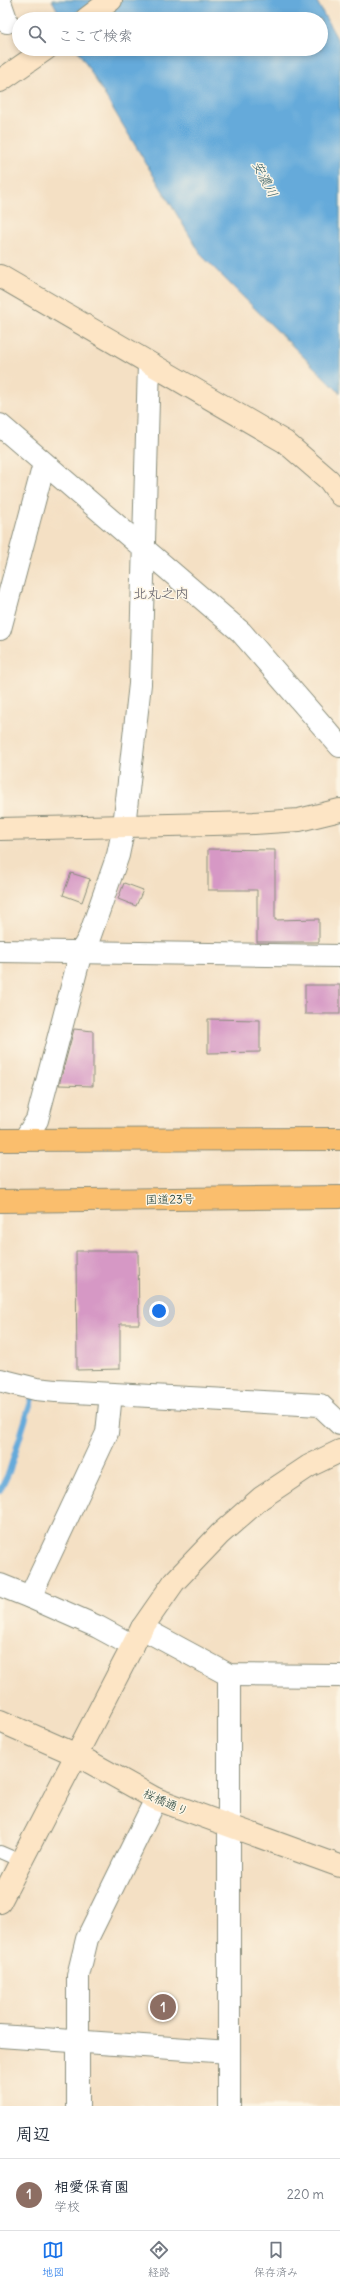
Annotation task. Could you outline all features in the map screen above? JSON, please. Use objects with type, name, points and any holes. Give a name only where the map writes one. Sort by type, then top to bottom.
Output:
[{"type":"highway","points":[[0,1140],[340,1139]]},
{"type":"highway","name":"国道23号","points":[[0,1201],[340,1197]]},
{"type":"street","points":[[96,12],[112,0]]},
{"type":"street","points":[[0,81],[36,56]]},
{"type":"street","points":[[0,276],[149,364],[286,442],[329,480],[340,495]]},
{"type":"street","points":[[24,1140],[36,1120],[81,952],[92,931],[118,854],[124,826],[140,684],[144,548],[146,392],[149,364]]},
{"type":"street","points":[[0,425],[241,632],[340,746]]},
{"type":"street","points":[[0,630],[44,464]]},
{"type":"street","points":[[0,829],[254,823],[299,820],[340,810]]},
{"type":"street","points":[[0,951],[340,956]]},
{"type":"street","points":[[0,1380],[36,1389],[320,1405],[340,1424]]},
{"type":"street","points":[[30,1597],[107,1433],[111,1394]]},
{"type":"street","points":[[0,1902],[137,1637],[174,1582],[220,1534],[261,1498],[309,1466],[340,1451]]},
{"type":"street","points":[[0,1585],[98,1627],[137,1637],[229,1675],[340,1676]]},
{"type":"street","points":[[229,1675],[229,2106]]},
{"type":"street","name":"桜橋通り","points":[[0,1721],[77,1755],[156,1799],[340,1866]]},
{"type":"street","points":[[78,2106],[78,1976],[87,1939],[156,1799]]},
{"type":"street","points":[[0,2036],[229,2052]]},
{"type":"lane","points":[[0,1852],[21,1861]]},
{"type":"water","points":[[52,0],[316,0],[323,12],[58,12]]},
{"type":"water","name":"安濃川","points":[[328,22],[340,44],[340,393],[202,256],[81,56],[328,56]]},
{"type":"building","points":[[208,849],[275,850],[275,920],[319,919],[319,942],[257,942],[257,890],[208,890]]},
{"type":"building","points":[[71,873],[90,879],[82,902],[63,895]]},
{"type":"building","points":[[124,883],[143,890],[136,906],[118,899]]},
{"type":"building","points":[[305,985],[340,985],[340,1014],[305,1014]]},
{"type":"building","points":[[208,1019],[260,1020],[260,1052],[208,1053]]},
{"type":"building","points":[[74,1029],[93,1031],[93,1086],[59,1085]]},
{"type":"building","points":[[76,1251],[138,1251],[139,1324],[120,1324],[120,1369],[77,1370]]},
{"type":"waterway","points":[[0,1491],[9,1472],[34,1392]]},
{"type":"place","name":"相愛保育園","points":[[163,2007]]},
{"type":"district","name":"北丸之内","points":[[161,593]]}]
